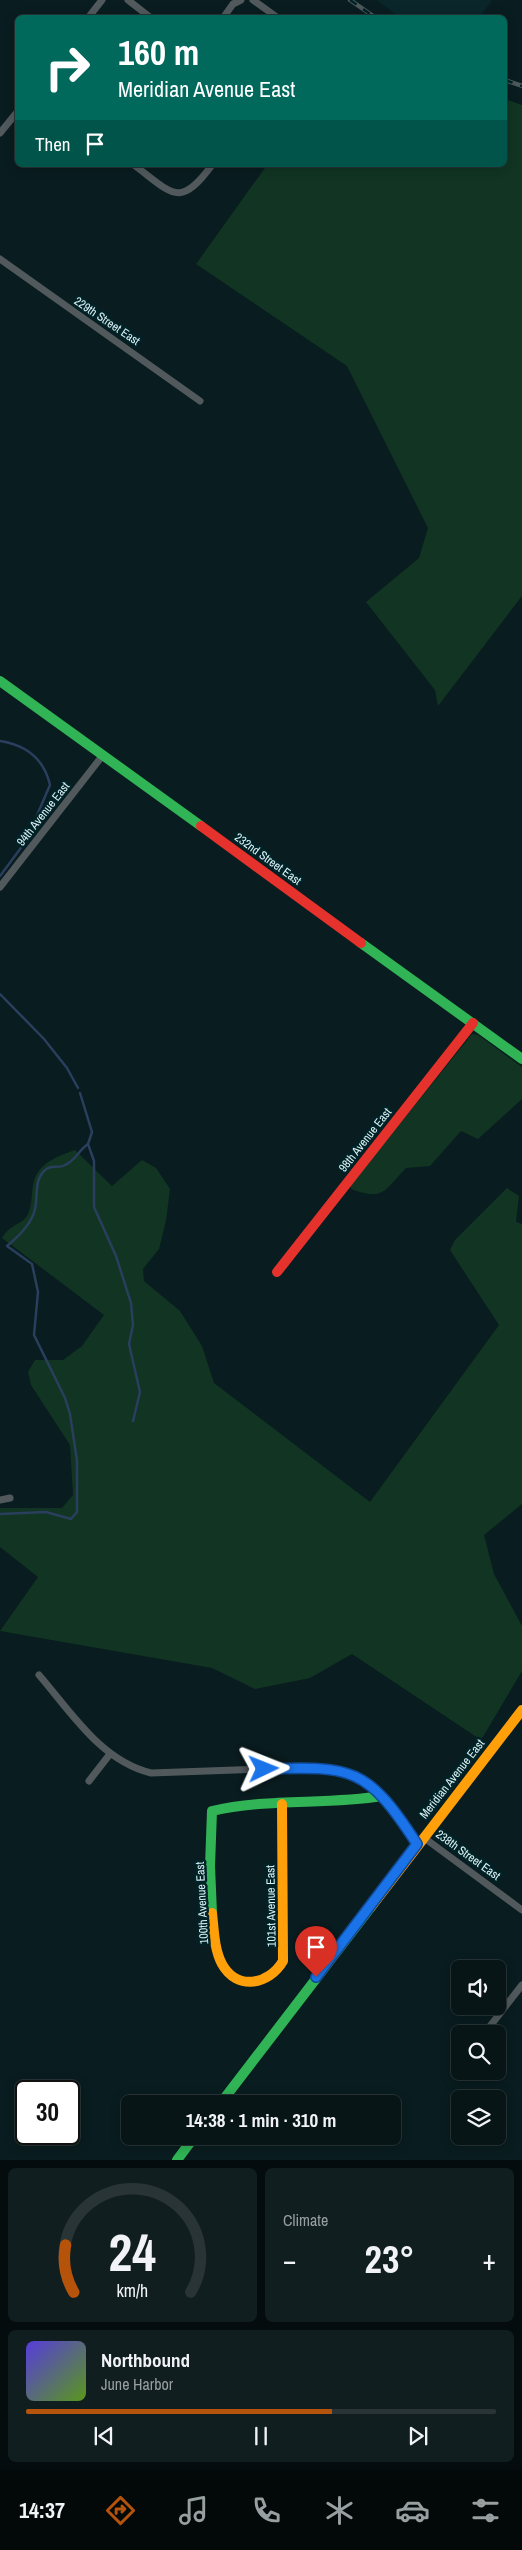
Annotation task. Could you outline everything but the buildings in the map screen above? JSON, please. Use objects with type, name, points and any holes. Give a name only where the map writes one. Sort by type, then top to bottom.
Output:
[{"type":"street","points":[[90,15],[102,0]]},
{"type":"street","points":[[128,0],[147,15]]},
{"type":"street","points":[[225,15],[232,4],[241,0]]},
{"type":"street","points":[[252,0],[274,15]]},
{"type":"street","points":[[0,133],[15,115]]},
{"type":"street","points":[[137,167],[165,188],[182,193],[191,190],[210,167]]},
{"type":"street","name":"229th Street East","points":[[0,259],[200,401]]},
{"type":"street","name":"232nd Street East","points":[[0,681],[522,1059]]},
{"type":"street","name":"94th Avenue East","points":[[0,887],[103,755]]},
{"type":"street","name":"98th Avenue East","points":[[277,1272],[473,1023]]},
{"type":"street","points":[[0,1500],[10,1498]]},
{"type":"street","name":"238th Street East","points":[[39,1675],[110,1754],[133,1767],[151,1772],[333,1769],[357,1777],[382,1796],[420,1841],[522,1910]]},
{"type":"street","name":"Meridian Avenue East","points":[[227,2095],[522,1710]]},
{"type":"street","points":[[89,1781],[110,1754]]},
{"type":"street","points":[[282,1804],[358,1800],[382,1796]]},
{"type":"street","name":"100th Avenue East","points":[[245,1980],[227,1970],[216,1945],[212,1905],[212,1810],[237,1805],[282,1804]]},
{"type":"street","name":"101st Avenue East","points":[[245,1980],[267,1980],[283,1961],[282,1804]]},
{"type":"street","points":[[491,2025],[522,1985]]},
{"type":"street","points":[[178,2160],[189,2145]]},
{"type":"shaded area","points":[[377,0],[492,0],[481,15],[396,15]]},
{"type":"green space","points":[[507,100],[522,105],[522,596],[438,706],[435,690],[366,602],[419,558],[428,528],[347,366],[196,264],[266,167],[507,167]]},
{"type":"green space","points":[[472,1034],[478,1035],[522,1067],[522,1099],[478,1139],[461,1131],[430,1166],[406,1168],[383,1192],[370,1194],[351,1189],[351,1185]]},
{"type":"green space","points":[[75,1150],[112,1186],[142,1160],[156,1168],[170,1189],[166,1221],[159,1249],[143,1269],[144,1281],[180,1311],[202,1346],[214,1383],[370,1502],[499,1325],[450,1250],[455,1240],[507,1188],[519,1196],[516,1222],[522,1224],[522,1504],[484,1535],[494,1574],[522,1626],[522,1671],[481,1740],[352,1654],[310,1678],[255,1689],[212,1668],[0,1631],[38,1577],[0,1547],[0,1508],[62,1508],[73,1495],[70,1445],[31,1385],[28,1372],[35,1360],[63,1360],[82,1346],[104,1315],[2,1238],[8,1230],[27,1216],[35,1178],[42,1167],[52,1160]]},
{"type":"waterway","points":[[0,741],[18,746],[32,755],[43,768],[50,785],[26,841],[0,876]]},
{"type":"waterway","points":[[0,994],[44,1039],[67,1068],[78,1088]]},
{"type":"waterway","points":[[80,1093],[92,1132],[88,1144],[94,1161],[94,1207],[116,1256],[131,1303],[133,1325],[129,1344],[140,1392],[133,1421]]},
{"type":"waterway","points":[[0,1514],[46,1512],[71,1519],[77,1512],[77,1461],[70,1414],[65,1398],[34,1335],[38,1292],[32,1264],[7,1246],[20,1234],[31,1219],[35,1209],[39,1179],[44,1171],[68,1163],[88,1144]]},
{"type":"railway","points":[[350,0],[372,15]]},
{"type":"railway","points":[[507,81],[522,86]]},
{"type":"traffic: fast","points":[[0,681],[201,826]]},
{"type":"traffic: fast","points":[[361,943],[522,1059]]},
{"type":"traffic: fast","points":[[212,1913],[210,1866],[212,1811],[254,1804],[361,1799],[382,1796]]},
{"type":"traffic: fast","points":[[227,2095],[371,1907]]},
{"type":"traffic: fast","points":[[177,2160],[188,2145]]},
{"type":"traffic: slow","points":[[371,1907],[522,1710]]},
{"type":"traffic: slow","points":[[212,1913],[217,1952],[228,1973],[244,1981],[253,1982],[262,1980],[277,1969],[283,1961],[282,1804]]},
{"type":"traffic: jam","points":[[201,826],[361,943]]},
{"type":"traffic: jam","points":[[277,1272],[473,1023]]},
{"type":"route","points":[[264,1769],[320,1767],[345,1772],[357,1777],[376,1790],[390,1804],[417,1844],[316,1977]]}]
